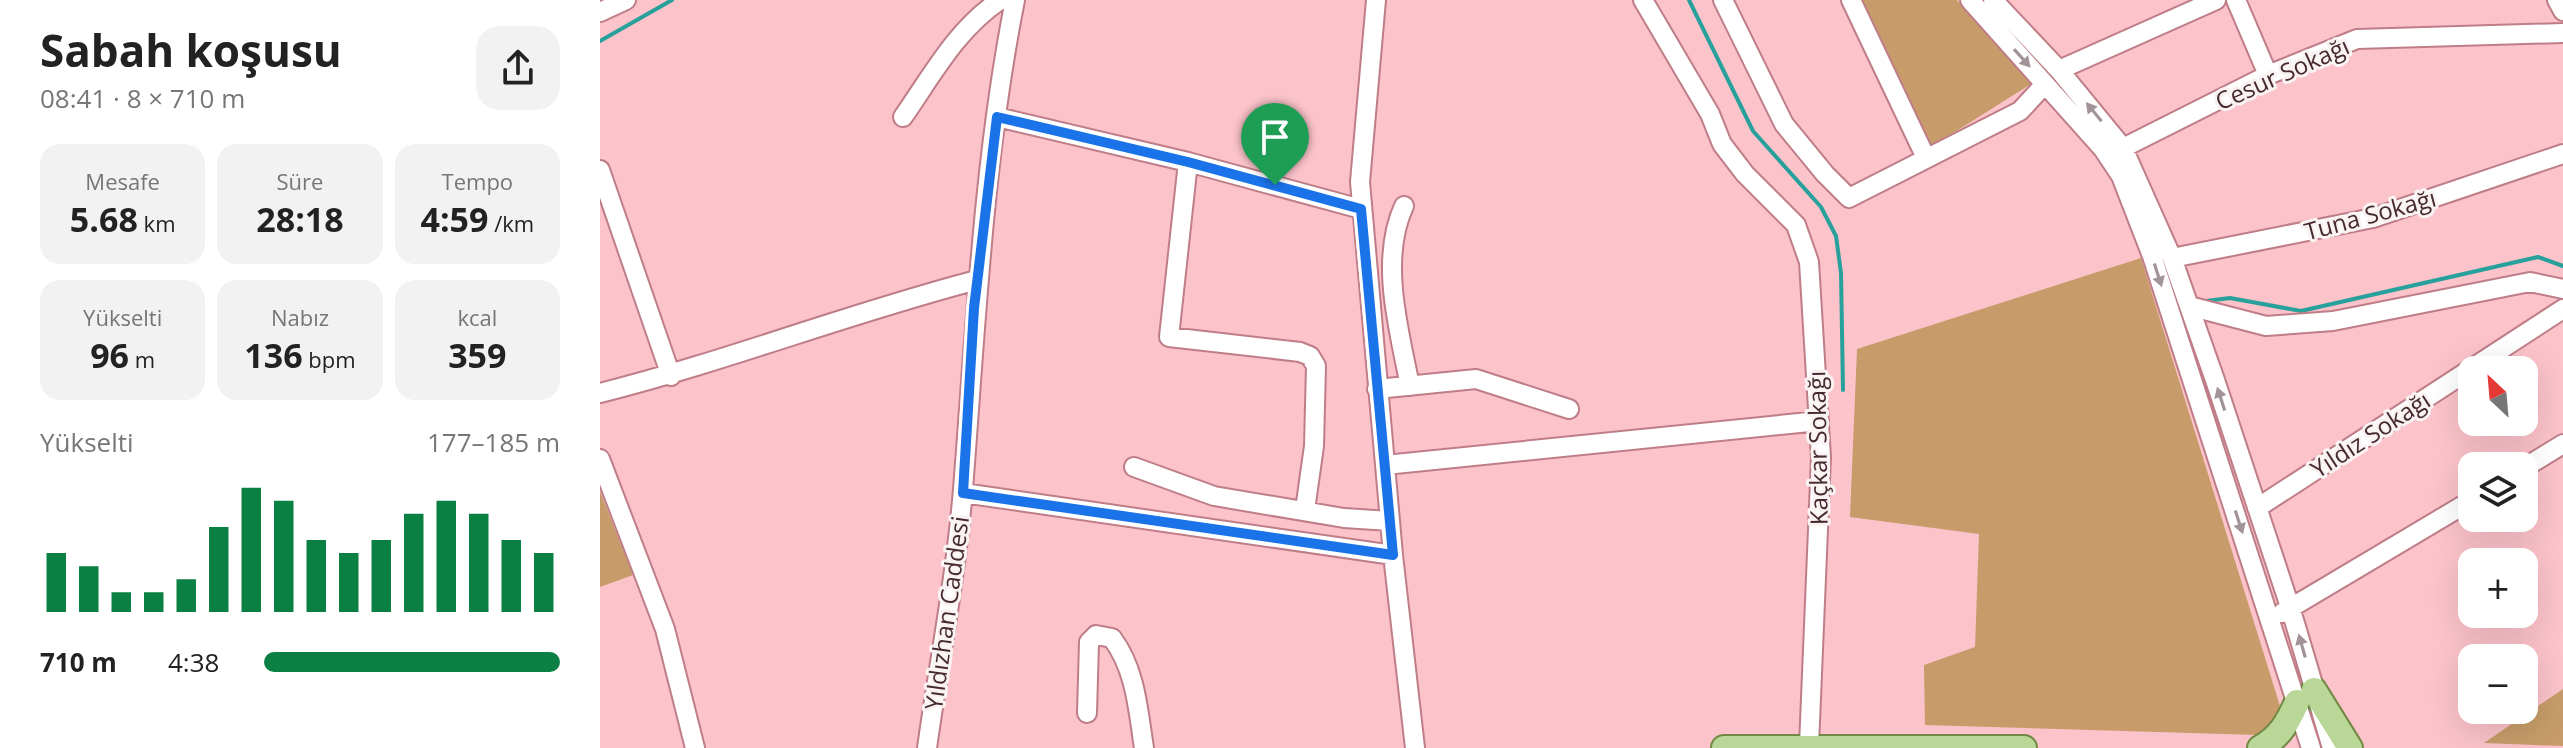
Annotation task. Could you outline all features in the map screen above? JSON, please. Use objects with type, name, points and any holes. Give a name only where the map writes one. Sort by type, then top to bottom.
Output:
[{"type":"main road","points":[[2260,748],[2274,740],[2306,696],[2350,748]]},
{"type":"main road","points":[[1724,748],[2024,748]]},
{"type":"street","points":[[600,12],[626,0]]},
{"type":"street","points":[[903,117],[974,7],[1000,0]]},
{"type":"street","name":"Yıldızhan Caddesi","points":[[927,748],[963,493],[977,280],[1015,0]]},
{"type":"street","points":[[1376,0],[1360,182],[1361,209],[1393,555],[1415,748]]},
{"type":"street","name":"Kaçkar Sokağı","points":[[1643,0],[1710,114],[1722,144],[1745,174],[1786,213],[1806,249],[1821,457],[1809,746]]},
{"type":"street","points":[[1723,0],[1784,124],[1849,198],[2020,111],[2045,84]]},
{"type":"street","points":[[1851,0],[1926,158]]},
{"type":"street","points":[[1970,0],[2045,84],[2116,152],[2121,176],[2152,256],[2270,618],[2332,748]]},
{"type":"street","points":[[1993,0],[2059,70],[2116,152],[2172,258],[2291,610],[2306,696],[2311,748]]},
{"type":"street","points":[[2059,70],[2216,0]]},
{"type":"street","points":[[2236,0],[2268,75]]},
{"type":"street","points":[[2557,0],[2563,11]]},
{"type":"street","name":"Cesur Sokağı","points":[[2116,152],[2268,75],[2357,39],[2563,33]]},
{"type":"street","points":[[997,117],[1188,162],[1361,209]]},
{"type":"street","name":"Tuna Sokağı","points":[[2172,258],[2373,218],[2563,154]]},
{"type":"street","points":[[1188,162],[1169,337],[1300,352],[1310,356],[1316,366],[1314,446],[1305,510]]},
{"type":"street","points":[[600,170],[604,194],[671,376]]},
{"type":"street","points":[[1404,206],[1395,230],[1394,282],[1397,320],[1410,386]]},
{"type":"street","points":[[600,393],[671,376],[888,304],[977,280]]},
{"type":"street","points":[[2189,306],[2266,326],[2333,321],[2530,282],[2563,289]]},
{"type":"street","name":"Yıldız Sokağı","points":[[2257,508],[2563,309]]},
{"type":"street","points":[[1377,389],[1476,379],[1569,409]]},
{"type":"street","points":[[1385,465],[1819,421]]},
{"type":"street","points":[[2538,459],[2563,444]]},
{"type":"street","points":[[600,459],[665,629],[695,748]]},
{"type":"street","points":[[1134,467],[1214,496],[1390,521]]},
{"type":"street","points":[[963,493],[1393,555]]},
{"type":"street","points":[[2270,618],[2291,610],[2458,509]]},
{"type":"street","points":[[1087,713],[1089,642],[1096,635],[1112,638],[1129,668],[1144,748]]},
{"type":"shaded area","points":[[1858,0],[1957,0],[2031,84],[1931,147]]},
{"type":"shaded area","points":[[2141,258],[2280,706],[2273,725],[2258,735],[1925,725],[1924,665],[1975,647],[1979,534],[1850,517],[1857,349]]},
{"type":"shaded area","points":[[600,491],[633,575],[600,587]]},
{"type":"shaded area","points":[[2563,689],[2563,746],[2484,743],[2512,724],[2538,724],[2538,706]]},
{"type":"waterway","points":[[600,41],[672,0]]},
{"type":"waterway","points":[[1689,0],[1753,131],[1821,207],[1836,236],[1841,273],[1843,390]]},
{"type":"waterway","points":[[2206,301],[2230,298],[2301,311],[2538,257],[2563,266]]},
{"type":"route","points":[[997,117],[1275,185],[1361,209],[1393,555],[963,493],[974,308],[997,117]]}]
